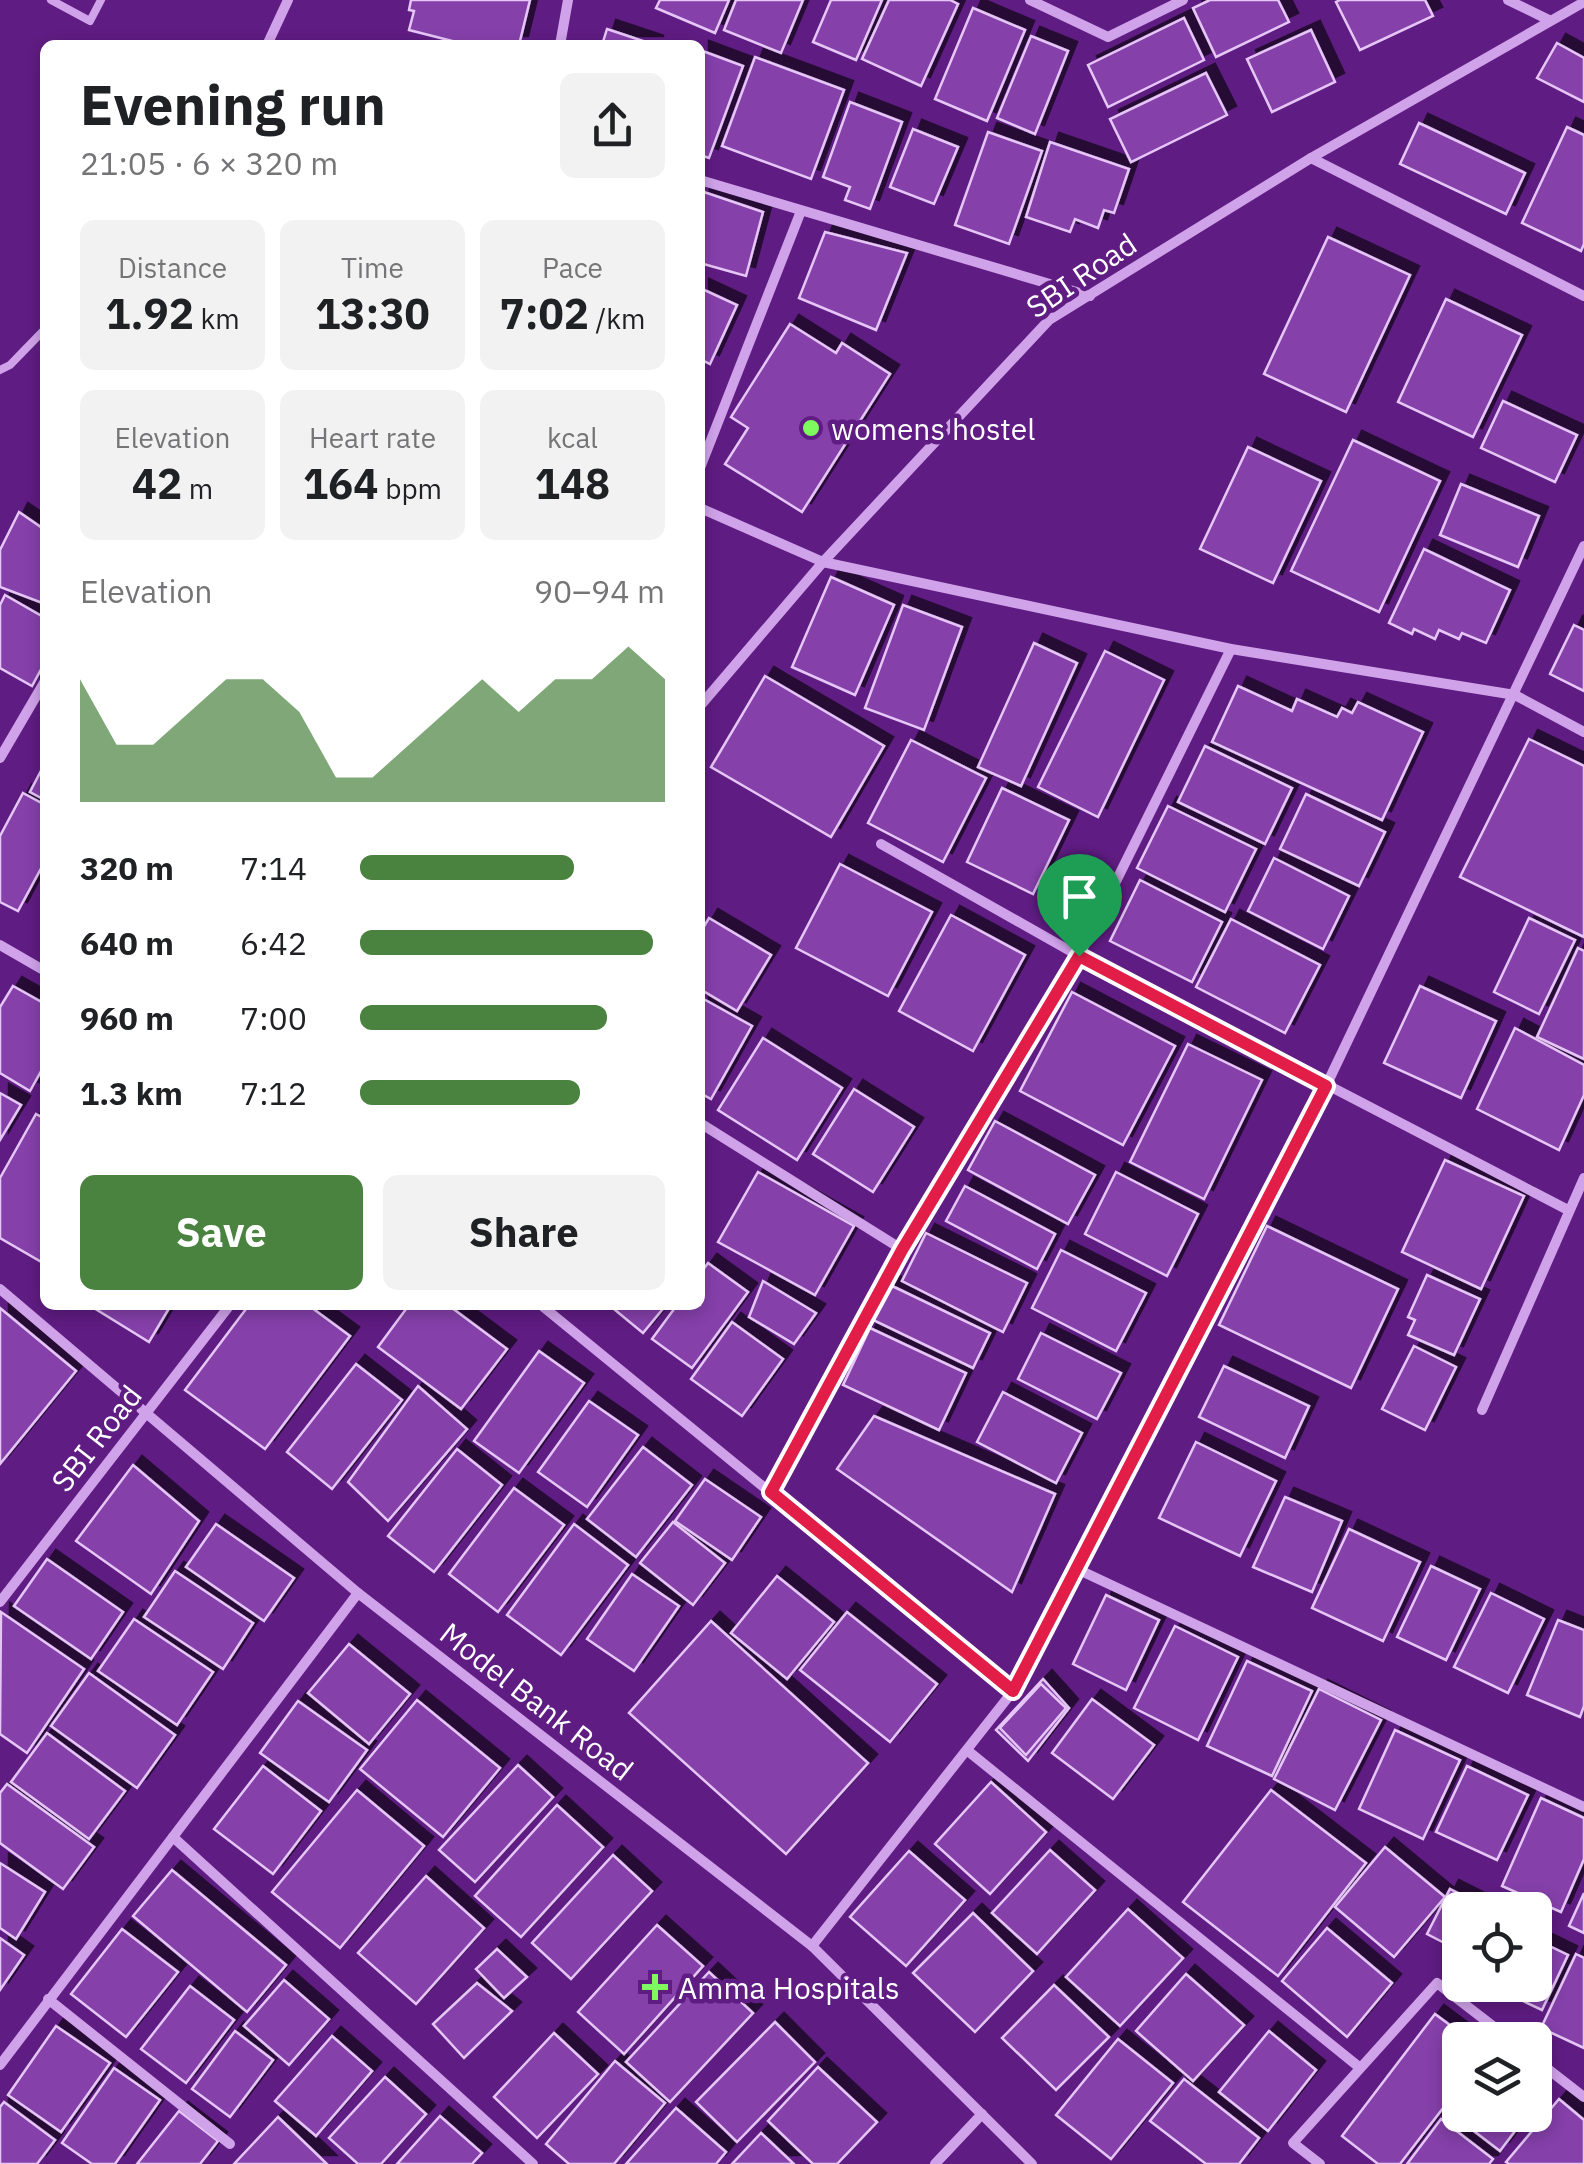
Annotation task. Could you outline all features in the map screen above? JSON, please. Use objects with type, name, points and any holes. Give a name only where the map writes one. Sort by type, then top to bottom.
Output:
[{"type":"street","points":[[269,40],[288,0]]},
{"type":"street","points":[[561,40],[568,0]]},
{"type":"street","points":[[1030,0],[1108,37],[1183,0]]},
{"type":"street","points":[[1508,0],[1549,20]]},
{"type":"street","name":"SBI Road","points":[[705,700],[823,562],[1050,320],[1310,158],[1584,2]]},
{"type":"street","points":[[1310,158],[1584,296]]},
{"type":"street","points":[[705,182],[1090,296]]},
{"type":"street","points":[[705,455],[800,211]]},
{"type":"street","points":[[705,510],[823,562],[1231,650],[1515,694],[1584,732]]},
{"type":"street","points":[[812,1946],[1013,1691],[1326,1086],[1584,546]]},
{"type":"street","points":[[771,1492],[902,1250],[1079,956],[1231,650]]},
{"type":"street","points":[[0,758],[40,690]]},
{"type":"street","points":[[882,844],[1079,956],[1568,1210]]},
{"type":"street","points":[[0,945],[40,969]]},
{"type":"street","points":[[705,1126],[902,1250]]},
{"type":"street","points":[[1482,1410],[1584,1178]]},
{"type":"street","name":"Model Bank Road","points":[[0,1289],[358,1593],[812,1946],[1032,2164]]},
{"type":"street","name":"SBI Road","points":[[0,1602],[226,1310]]},
{"type":"street","points":[[547,1310],[1013,1691]]},
{"type":"street","points":[[1077,1569],[1584,1807]]},
{"type":"street","points":[[0,2065],[358,1593]]},
{"type":"street","points":[[968,1751],[1358,2067]]},
{"type":"street","points":[[173,1837],[533,2164]]},
{"type":"street","points":[[1320,2164],[1293,2144],[1358,2067],[1438,1983],[1487,2022]]},
{"type":"street","points":[[48,1998],[230,2144]]},
{"type":"street","points":[[1552,2072],[1584,2097]]},
{"type":"street","points":[[935,2164],[982,2114]]},
{"type":"lane","points":[[51,0],[90,20],[101,0]]},
{"type":"lane","points":[[0,370],[40,334]]},
{"type":"building","points":[[411,0],[530,0],[520,40],[448,40],[409,30],[414,11],[409,10]]},
{"type":"building","points":[[660,0],[729,0],[715,33],[656,8]]},
{"type":"building","points":[[736,0],[803,0],[781,53],[724,30]]},
{"type":"building","points":[[831,0],[882,0],[856,60],[813,42]]},
{"type":"building","points":[[889,0],[950,0],[958,4],[921,86],[862,59]]},
{"type":"building","points":[[1210,0],[1278,0],[1289,22],[1216,57],[1193,8]]},
{"type":"building","points":[[1425,0],[1433,16],[1360,50],[1336,2]]},
{"type":"building","points":[[973,8],[1025,30],[987,121],[935,99]]},
{"type":"building","points":[[1184,18],[1204,60],[1108,107],[1088,65]]},
{"type":"building","points":[[607,29],[640,40],[604,40]]},
{"type":"building","points":[[1311,30],[1335,82],[1272,112],[1247,59]]},
{"type":"building","points":[[1031,36],[1068,51],[1035,134],[997,118]]},
{"type":"building","points":[[1557,43],[1584,58],[1584,102],[1537,78]]},
{"type":"building","points":[[705,52],[743,66],[709,158],[705,157]]},
{"type":"building","points":[[755,57],[844,90],[811,179],[722,146]]},
{"type":"building","points":[[1206,73],[1227,115],[1131,162],[1110,119]]},
{"type":"building","points":[[850,102],[902,122],[870,209],[845,200],[850,187],[823,177]]},
{"type":"building","points":[[1419,123],[1525,173],[1506,214],[1400,164]]},
{"type":"building","points":[[1567,127],[1584,135],[1581,251],[1522,223]]},
{"type":"building","points":[[913,129],[958,147],[934,204],[890,187]]},
{"type":"building","points":[[988,132],[1042,151],[1009,244],[955,225]]},
{"type":"building","points":[[1050,142],[1129,169],[1114,213],[1104,210],[1098,228],[1075,219],[1070,232],[1026,217]]},
{"type":"building","points":[[705,192],[763,212],[746,276],[705,264]]},
{"type":"building","points":[[825,232],[907,253],[876,330],[799,298]]},
{"type":"building","points":[[1328,237],[1410,275],[1346,412],[1264,374]]},
{"type":"building","points":[[705,290],[737,305],[710,364],[705,362]]},
{"type":"building","points":[[1446,299],[1522,335],[1473,437],[1398,402]]},
{"type":"building","points":[[790,324],[836,353],[842,343],[890,374],[802,512],[725,464],[748,428],[731,417]]},
{"type":"building","points":[[1503,401],[1577,435],[1555,482],[1481,448]]},
{"type":"building","points":[[1353,440],[1440,481],[1379,612],[1291,571]]},
{"type":"building","points":[[1248,447],[1321,481],[1273,583],[1200,549]]},
{"type":"building","points":[[1461,484],[1539,516],[1518,567],[1440,535]]},
{"type":"building","points":[[19,512],[40,527],[40,602],[0,587],[0,550]]},
{"type":"building","points":[[1424,549],[1510,590],[1486,643],[1462,633],[1459,639],[1439,630],[1435,639],[1389,623]]},
{"type":"building","points":[[831,577],[894,605],[855,695],[792,667]]},
{"type":"building","points":[[5,595],[40,615],[40,671],[32,686],[0,668],[0,605]]},
{"type":"building","points":[[903,605],[962,627],[924,730],[865,708]]},
{"type":"building","points":[[1574,625],[1584,630],[1584,691],[1550,674]]},
{"type":"building","points":[[1034,643],[1077,663],[1021,786],[978,767]]},
{"type":"building","points":[[1105,651],[1164,680],[1098,817],[1038,787]]},
{"type":"building","points":[[765,676],[884,746],[831,837],[711,767]]},
{"type":"building","points":[[1238,686],[1292,711],[1297,699],[1337,717],[1342,708],[1352,713],[1358,702],[1423,732],[1382,820],[1212,742]]},
{"type":"building","points":[[1529,739],[1584,766],[1584,937],[1460,877]]},
{"type":"building","points":[[911,740],[986,778],[943,862],[868,823]]},
{"type":"building","points":[[1205,746],[1292,788],[1265,844],[1178,802]]},
{"type":"building","points":[[40,773],[40,797],[30,792]]},
{"type":"building","points":[[1002,788],[1069,820],[1033,894],[967,862]]},
{"type":"building","points":[[23,793],[40,802],[40,870],[18,911],[0,902],[0,836]]},
{"type":"building","points":[[1306,794],[1385,832],[1359,886],[1280,849]]},
{"type":"building","points":[[1168,806],[1256,849],[1225,912],[1137,868]]},
{"type":"building","points":[[1274,858],[1349,896],[1323,949],[1248,911]]},
{"type":"building","points":[[840,864],[932,912],[888,996],[796,948]]},
{"type":"building","points":[[1140,880],[1222,922],[1192,982],[1110,941]]},
{"type":"building","points":[[951,915],[1025,955],[973,1051],[899,1011]]},
{"type":"building","points":[[709,918],[771,955],[737,1011],[705,992],[705,925]]},
{"type":"building","points":[[1529,918],[1575,940],[1539,1014],[1494,992]]},
{"type":"building","points":[[1231,919],[1320,965],[1285,1033],[1196,987]]},
{"type":"building","points":[[1578,948],[1584,951],[1584,1059],[1537,1037]]},
{"type":"building","points":[[13,986],[40,1001],[40,1073],[30,1091],[0,1073],[0,1007]]},
{"type":"building","points":[[1420,986],[1496,1021],[1461,1098],[1384,1063]]},
{"type":"building","points":[[1072,992],[1175,1046],[1123,1145],[1020,1091]]},
{"type":"building","points":[[705,1000],[752,1026],[711,1099],[705,1096]]},
{"type":"building","points":[[1515,1028],[1584,1065],[1584,1095],[1559,1150],[1477,1109]]},
{"type":"building","points":[[763,1038],[842,1088],[797,1160],[718,1110]]},
{"type":"building","points":[[1188,1044],[1262,1080],[1204,1199],[1130,1162]]},
{"type":"building","points":[[854,1089],[914,1127],[873,1192],[813,1154]]},
{"type":"building","points":[[0,1093],[21,1105],[0,1140]]},
{"type":"building","points":[[36,1114],[40,1116],[40,1261],[0,1238],[0,1178]]},
{"type":"building","points":[[995,1121],[1095,1175],[1068,1224],[968,1170]]},
{"type":"building","points":[[1445,1160],[1524,1196],[1481,1289],[1402,1252]]},
{"type":"building","points":[[758,1172],[854,1226],[815,1295],[718,1242]]},
{"type":"building","points":[[1116,1172],[1198,1214],[1167,1276],[1085,1234]]},
{"type":"building","points":[[965,1186],[1055,1234],[1037,1269],[946,1221]]},
{"type":"building","points":[[1267,1226],[1398,1289],[1351,1388],[1219,1325]]},
{"type":"building","points":[[926,1233],[1027,1283],[1003,1332],[902,1281]]},
{"type":"building","points":[[1061,1250],[1146,1293],[1116,1351],[1032,1308]]},
{"type":"building","points":[[708,1263],[748,1292],[692,1368],[652,1339],[673,1310],[705,1310]]},
{"type":"building","points":[[1427,1275],[1480,1299],[1454,1355],[1408,1335],[1415,1320],[1408,1317]]},
{"type":"building","points":[[763,1281],[816,1313],[794,1344],[749,1317]]},
{"type":"building","points":[[888,1284],[990,1333],[973,1368],[871,1319]]},
{"type":"building","points":[[0,1308],[76,1371],[0,1464]]},
{"type":"building","points":[[97,1310],[168,1310],[149,1342]]},
{"type":"building","points":[[245,1310],[315,1310],[350,1336],[265,1449],[185,1390]]},
{"type":"building","points":[[405,1310],[455,1310],[507,1349],[461,1409],[378,1347]]},
{"type":"building","points":[[615,1310],[662,1310],[643,1333]]},
{"type":"building","points":[[732,1322],[783,1359],[742,1416],[691,1379]]},
{"type":"building","points":[[870,1328],[966,1373],[939,1430],[843,1385]]},
{"type":"building","points":[[1041,1333],[1121,1373],[1097,1419],[1018,1379]]},
{"type":"building","points":[[1414,1346],[1456,1367],[1425,1430],[1382,1409]]},
{"type":"building","points":[[539,1351],[584,1383],[519,1473],[474,1441]]},
{"type":"building","points":[[356,1364],[402,1400],[332,1489],[287,1452]]},
{"type":"building","points":[[1224,1366],[1309,1406],[1285,1458],[1199,1417]]},
{"type":"building","points":[[418,1386],[467,1429],[388,1521],[348,1482]]},
{"type":"building","points":[[1003,1392],[1082,1433],[1056,1483],[977,1442]]},
{"type":"building","points":[[589,1401],[638,1435],[587,1507],[538,1472]]},
{"type":"building","points":[[874,1416],[1055,1494],[1012,1592],[837,1469]]},
{"type":"building","points":[[1196,1442],[1276,1481],[1240,1556],[1159,1518]]},
{"type":"building","points":[[643,1447],[692,1485],[636,1557],[587,1519]]},
{"type":"building","points":[[457,1449],[502,1485],[434,1572],[388,1536]]},
{"type":"building","points":[[133,1465],[199,1521],[151,1594],[76,1541]]},
{"type":"building","points":[[705,1479],[761,1517],[732,1560],[675,1521]]},
{"type":"building","points":[[514,1488],[564,1525],[498,1612],[449,1574]]},
{"type":"building","points":[[1285,1497],[1342,1521],[1312,1592],[1253,1567]]},
{"type":"building","points":[[673,1522],[725,1563],[693,1605],[640,1563]]},
{"type":"building","points":[[216,1524],[294,1578],[264,1621],[186,1567]]},
{"type":"building","points":[[574,1524],[628,1565],[561,1655],[507,1615]]},
{"type":"building","points":[[1349,1529],[1420,1562],[1383,1641],[1312,1608]]},
{"type":"building","points":[[47,1559],[123,1612],[91,1659],[14,1606]]},
{"type":"building","points":[[1431,1566],[1480,1589],[1446,1660],[1397,1637]]},
{"type":"building","points":[[175,1571],[253,1623],[223,1669],[144,1617]]},
{"type":"building","points":[[632,1574],[679,1606],[634,1671],[587,1639]]},
{"type":"building","points":[[777,1576],[834,1622],[787,1679],[731,1633]]},
{"type":"building","points":[[1491,1593],[1544,1619],[1508,1693],[1454,1667]]},
{"type":"building","points":[[1106,1595],[1159,1620],[1126,1690],[1073,1664]]},
{"type":"building","points":[[1,1612],[84,1669],[27,1753],[0,1734]]},
{"type":"building","points":[[847,1612],[937,1684],[890,1742],[800,1670]]},
{"type":"building","points":[[134,1619],[213,1672],[177,1725],[98,1671]]},
{"type":"building","points":[[1558,1620],[1584,1630],[1584,1706],[1580,1717],[1527,1695]]},
{"type":"building","points":[[711,1621],[868,1763],[786,1854],[629,1713]]},
{"type":"building","points":[[1175,1626],[1238,1657],[1198,1740],[1134,1708]]},
{"type":"building","points":[[349,1644],[410,1694],[369,1744],[308,1693]]},
{"type":"building","points":[[1247,1661],[1312,1691],[1272,1776],[1207,1746]]},
{"type":"building","points":[[89,1673],[175,1735],[137,1788],[51,1726]]},
{"type":"building","points":[[1043,1679],[1069,1708],[1028,1761],[996,1730]]},
{"type":"building","points":[[1041,1684],[1066,1708],[1026,1755],[1000,1728]]},
{"type":"building","points":[[1319,1689],[1381,1720],[1335,1810],[1274,1779]]},
{"type":"building","points":[[1092,1699],[1154,1745],[1113,1799],[1052,1753]]},
{"type":"building","points":[[417,1700],[500,1768],[443,1837],[360,1769]]},
{"type":"building","points":[[298,1701],[367,1750],[329,1802],[260,1753]]},
{"type":"building","points":[[1395,1730],[1460,1760],[1423,1839],[1359,1809]]},
{"type":"building","points":[[47,1733],[125,1791],[89,1839],[11,1782]]},
{"type":"building","points":[[518,1765],[553,1797],[475,1882],[439,1850]]},
{"type":"building","points":[[263,1766],[321,1811],[273,1874],[214,1829]]},
{"type":"building","points":[[1467,1766],[1528,1795],[1497,1860],[1436,1832]]},
{"type":"building","points":[[991,1782],[1046,1832],[990,1894],[935,1844]]},
{"type":"building","points":[[7,1784],[94,1847],[63,1889],[0,1843],[0,1793]]},
{"type":"building","points":[[357,1790],[424,1846],[340,1948],[272,1892]]},
{"type":"building","points":[[1271,1790],[1366,1863],[1278,1976],[1183,1902]]},
{"type":"building","points":[[1541,1798],[1584,1818],[1584,1859],[1561,1912],[1552,1908],[1552,1892],[1516,1892],[1502,1886]]},
{"type":"building","points":[[557,1805],[603,1847],[521,1937],[475,1896]]},
{"type":"building","points":[[1385,1847],[1442,1894],[1442,1901],[1394,1957],[1335,1907]]},
{"type":"building","points":[[1050,1850],[1095,1890],[1037,1954],[992,1913]]},
{"type":"building","points":[[909,1851],[965,1900],[906,1966],[850,1917]]},
{"type":"building","points":[[613,1855],[652,1891],[571,1979],[532,1943]]},
{"type":"building","points":[[0,1863],[45,1892],[16,1939],[0,1928]]},
{"type":"building","points":[[172,1870],[286,1965],[247,2012],[133,1916]]},
{"type":"building","points":[[426,1876],[484,1928],[416,2004],[358,1953]]},
{"type":"building","points":[[1584,1893],[1584,1933],[1569,1926]]},
{"type":"building","points":[[1442,1905],[1442,1942],[1427,1934]]},
{"type":"building","points":[[1128,1909],[1183,1958],[1120,2026],[1066,1977]]},
{"type":"building","points":[[973,1913],[1033,1971],[975,2032],[913,1973]]},
{"type":"building","points":[[657,1925],[703,1966],[624,2054],[578,2012]]},
{"type":"building","points":[[1327,1928],[1392,1983],[1347,2037],[1282,1981]]},
{"type":"building","points":[[122,1929],[178,1972],[126,2037],[71,1994]]},
{"type":"building","points":[[0,1938],[24,1955],[0,1990]]},
{"type":"building","points":[[1552,1947],[1568,1955],[1552,1989]]},
{"type":"building","points":[[497,1949],[527,1977],[504,1998],[476,1969]]},
{"type":"building","points":[[1576,1954],[1584,1958],[1584,2048],[1552,2033],[1552,2022],[1544,2022]]},
{"type":"building","points":[[709,1972],[753,2013],[670,2102],[626,2062]]},
{"type":"building","points":[[1186,1974],[1244,2025],[1193,2081],[1136,2031]]},
{"type":"building","points":[[284,1980],[329,2019],[289,2065],[244,2026]]},
{"type":"building","points":[[477,1983],[512,2011],[464,2058],[433,2024]]},
{"type":"building","points":[[1054,1985],[1109,2037],[1056,2090],[1002,2038]]},
{"type":"building","points":[[190,1986],[234,2020],[186,2083],[141,2049]]},
{"type":"building","points":[[1525,2002],[1546,2002],[1542,2010]]},
{"type":"building","points":[[1435,2014],[1446,2022],[1442,2022],[1442,2109],[1400,2164],[1378,2164],[1342,2136]]},
{"type":"building","points":[[775,2022],[815,2062],[737,2142],[696,2102]]},
{"type":"building","points":[[56,2026],[110,2063],[61,2132],[8,2095]]},
{"type":"building","points":[[235,2031],[273,2060],[230,2117],[192,2089]]},
{"type":"building","points":[[1269,2031],[1316,2070],[1268,2131],[1219,2092]]},
{"type":"building","points":[[554,2033],[598,2074],[537,2138],[494,2097]]},
{"type":"building","points":[[332,2036],[372,2071],[316,2136],[275,2101]]},
{"type":"building","points":[[1118,2039],[1173,2083],[1111,2159],[1056,2115]]},
{"type":"building","points":[[615,2061],[665,2103],[614,2164],[569,2164],[546,2144]]},
{"type":"building","points":[[818,2067],[877,2122],[837,2164],[813,2164],[768,2121]]},
{"type":"building","points":[[114,2068],[160,2100],[115,2164],[92,2164],[62,2143]]},
{"type":"building","points":[[385,2077],[426,2114],[381,2164],[358,2164],[329,2138]]},
{"type":"building","points":[[1184,2079],[1259,2138],[1239,2164],[1206,2164],[1150,2121]]},
{"type":"building","points":[[1559,2099],[1584,2120],[1584,2164],[1506,2162],[1531,2132],[1552,2132],[1552,2107]]},
{"type":"building","points":[[4,2102],[55,2140],[37,2164],[0,2164],[0,2107]]},
{"type":"building","points":[[676,2108],[726,2152],[716,2164],[626,2164]]},
{"type":"building","points":[[179,2111],[218,2141],[200,2164],[137,2164]]},
{"type":"building","points":[[440,2116],[482,2153],[472,2164],[397,2164]]},
{"type":"building","points":[[278,2117],[327,2164],[234,2164]]},
{"type":"building","points":[[1441,2119],[1442,2132],[1458,2132],[1493,2159],[1489,2164],[1407,2164]]},
{"type":"building","points":[[1475,2132],[1514,2132],[1500,2151]]},
{"type":"building","points":[[761,2133],[794,2164],[732,2164]]},
{"type":"place","name":"womens hostel","points":[[811,428]]},
{"type":"place","name":"Amma Hospitals","points":[[655,1987]]},
{"type":"route","points":[[1079,956],[1326,1086],[1013,1691],[771,1492],[902,1250],[1079,956]]}]
